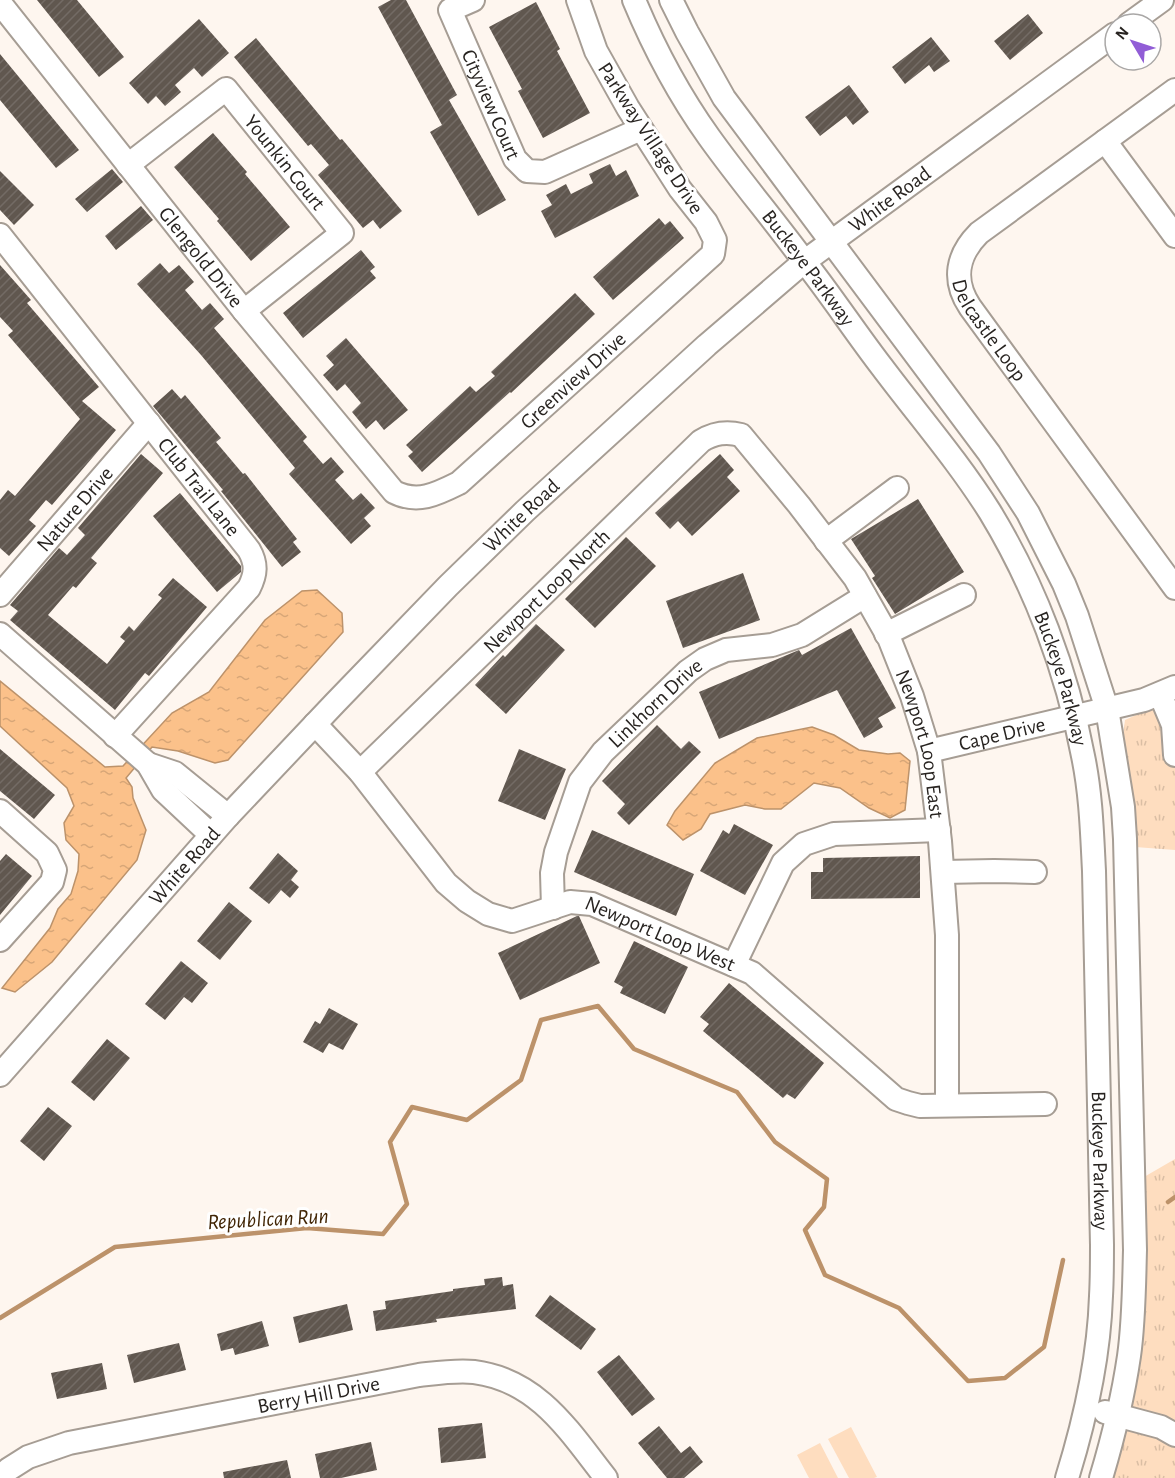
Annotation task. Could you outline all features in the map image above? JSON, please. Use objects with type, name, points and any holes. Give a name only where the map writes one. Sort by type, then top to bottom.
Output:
[{"type":"street","name":"Cityview Court","points":[[473,0],[450,10],[515,159],[527,171],[545,172],[641,129]]},
{"type":"street","name":"Parkway Village Drive","points":[[578,0],[596,51],[628,108],[680,189],[706,222],[715,240]]},
{"type":"street","name":"Buckeye Parkway","points":[[634,0],[664,64],[708,136],[805,261],[994,519],[1037,604],[1057,657],[1075,717],[1084,758],[1091,813],[1102,1234],[1101,1298],[1096,1352],[1086,1408],[1067,1478]]},
{"type":"street","name":"Buckeye Parkway","points":[[672,0],[724,98],[989,453],[1028,513],[1060,576],[1077,616],[1107,709],[1124,807],[1135,1250],[1134,1302],[1129,1356],[1101,1478]]},
{"type":"street","points":[[1146,12],[1162,0]]},
{"type":"street","name":"Glengold Drive","points":[[0,3],[244,311],[394,492],[412,498]]},
{"type":"street","name":"White Road","points":[[0,1075],[228,816],[448,586],[525,511],[707,345],[805,261],[1103,43]]},
{"type":"street","name":"Younkin Court","points":[[128,165],[226,89],[342,233],[244,311]]},
{"type":"street","name":"Delcastle Loop","points":[[1175,90],[979,233],[964,251],[960,270],[960,286],[970,307],[1175,588]]},
{"type":"street","points":[[1105,141],[1175,236]]},
{"type":"street","name":"Club Trail Lane","points":[[0,235],[254,558],[254,578],[249,588],[122,742]]},
{"type":"street","name":"Greenview Drive","points":[[412,498],[435,495],[459,483],[713,254],[715,240]]},
{"type":"street","name":"Nature Drive","points":[[0,595],[8,569],[149,423]]},
{"type":"street","name":"Newport Loop North","points":[[360,772],[701,441],[711,435],[724,432],[741,435]]},
{"type":"street","name":"Newport Loop East","points":[[741,435],[855,578],[886,634],[912,696],[929,751],[939,830],[947,935],[947,1105]]},
{"type":"street","points":[[826,541],[897,488]]},
{"type":"street","points":[[886,634],[964,595]]},
{"type":"street","name":"Linkhorn Drive","points":[[553,908],[552,873],[556,852],[580,782],[603,752],[688,671],[705,659],[726,650],[772,645],[802,635],[865,596]]},
{"type":"street","points":[[0,634],[148,764],[163,790],[211,835]]},
{"type":"street","points":[[1168,690],[1175,755]]},
{"type":"street","name":"Cape Drive","points":[[929,751],[1144,700],[1168,690]]},
{"type":"street","name":"Newport Loop West","points":[[315,724],[360,772],[446,883],[467,901],[488,914],[512,921],[570,902],[592,904],[752,973],[896,1099],[920,1106],[1045,1104]]},
{"type":"street","points":[[148,764],[175,773],[228,816]]},
{"type":"street","points":[[0,811],[47,853],[55,870],[52,882],[0,940]]},
{"type":"street","points":[[734,965],[783,863],[804,844],[834,834],[939,830]]},
{"type":"street","points":[[942,872],[1035,872]]},
{"type":"street","name":"Berry Hill Drive","points":[[0,1477],[28,1457],[69,1443],[419,1375],[473,1372],[509,1381],[545,1404],[565,1425],[606,1478]]},
{"type":"street","points":[[1086,1408],[1161,1427],[1175,1435]]},
{"type":"green space","points":[[1175,697],[1175,850],[1135,847],[1122,743],[1125,720]]},
{"type":"green space","points":[[1175,1159],[1175,1478],[1111,1478],[1132,1391],[1146,1280],[1144,1177]]},
{"type":"green space","points":[[851,1427],[877,1477],[849,1478],[828,1439]]},
{"type":"green space","points":[[820,1443],[838,1478],[809,1478],[797,1455]]},
{"type":"water","points":[[317,590],[342,613],[343,632],[228,760],[215,763],[178,751],[152,747],[126,778],[132,787],[133,798],[146,830],[137,860],[52,962],[15,992],[2,988],[50,928],[58,909],[71,894],[78,871],[79,854],[66,840],[64,823],[74,806],[67,788],[0,726],[0,681],[105,767],[123,766],[172,713],[209,692],[265,620],[302,591]]},
{"type":"water","points":[[812,727],[834,735],[859,750],[888,754],[900,753],[910,761],[905,810],[890,818],[869,808],[840,788],[814,783],[781,809],[745,805],[710,814],[701,829],[683,840],[667,825],[675,811],[715,763],[757,738]]},
{"type":"building","points":[[37,0],[77,0],[124,57],[99,77]]},
{"type":"building","points":[[391,0],[406,0],[457,95],[449,100],[506,200],[478,216],[430,132],[442,125],[378,7]]},
{"type":"building","points":[[536,2],[560,49],[557,51],[590,113],[543,138],[518,91],[522,89],[489,27]]},
{"type":"building","points":[[1028,14],[1043,33],[1010,60],[994,41]]},
{"type":"building","points":[[199,19],[229,53],[202,77],[194,68],[175,85],[181,92],[165,106],[156,96],[148,104],[129,83]]},
{"type":"building","points":[[931,37],[950,61],[934,72],[929,65],[905,84],[892,67]]},
{"type":"building","points":[[256,38],[402,211],[380,229],[373,220],[363,228],[340,201],[318,175],[329,165],[311,144],[308,146],[234,57]]},
{"type":"building","points":[[0,54],[79,150],[56,168],[0,100]]},
{"type":"building","points":[[849,85],[869,112],[853,125],[846,116],[820,136],[805,117]]},
{"type":"building","points":[[213,133],[290,227],[251,261],[217,221],[219,219],[174,167]]},
{"type":"building","points":[[610,164],[616,176],[626,170],[639,196],[555,238],[541,211],[552,205],[546,195],[566,184],[571,194],[593,183],[589,174]]},
{"type":"building","points":[[112,169],[123,182],[87,212],[75,199]]},
{"type":"building","points":[[0,171],[34,205],[14,225],[0,210]]},
{"type":"building","points":[[141,206],[153,220],[116,250],[105,236]]},
{"type":"building","points":[[659,218],[665,225],[670,221],[684,238],[613,300],[593,277]]},
{"type":"building","points":[[361,250],[375,267],[370,271],[376,278],[303,338],[283,313]]},
{"type":"building","points":[[160,263],[169,273],[179,265],[194,282],[185,290],[202,310],[210,303],[224,319],[214,328],[307,437],[303,441],[323,464],[331,457],[344,472],[335,480],[353,500],[361,493],[375,508],[364,518],[371,526],[351,544],[289,474],[295,468],[201,355],[137,284]]},
{"type":"building","points":[[0,265],[31,300],[27,303],[99,387],[82,401],[116,430],[52,505],[46,500],[29,520],[36,526],[9,556],[0,548],[0,500],[8,490],[15,496],[80,419],[8,335],[13,331],[0,317]]},
{"type":"building","points":[[575,293],[595,314],[422,472],[408,456],[413,452],[406,445],[470,386],[476,392],[495,376],[491,372]]},
{"type":"building","points":[[346,338],[408,410],[384,430],[376,420],[366,429],[352,412],[361,403],[345,384],[337,391],[323,375],[334,365],[326,356]]},
{"type":"building","points":[[172,389],[181,399],[185,395],[221,438],[216,442],[243,474],[245,473],[297,539],[293,542],[301,552],[282,567],[221,491],[223,490],[153,406]]},
{"type":"building","points":[[141,454],[163,473],[91,558],[97,563],[76,588],[73,586],[48,615],[107,664],[125,641],[120,637],[129,626],[134,631],[162,598],[158,595],[173,578],[207,607],[149,676],[145,673],[115,710],[10,620],[18,611],[10,605],[59,548],[67,555],[85,535],[78,528]]},
{"type":"building","points":[[720,454],[734,470],[727,477],[740,491],[692,536],[678,521],[670,529],[655,513]]},
{"type":"building","points":[[180,493],[241,566],[241,572],[217,592],[153,516]]},
{"type":"building","points":[[918,499],[964,572],[895,614],[872,578],[875,576],[851,539]]},
{"type":"building","points":[[626,537],[656,566],[595,628],[565,599]]},
{"type":"building","points":[[743,573],[760,620],[683,648],[666,601]]},
{"type":"building","points":[[536,624],[565,650],[506,714],[475,685]]},
{"type":"building","points":[[851,628],[896,708],[878,718],[883,727],[864,738],[837,690],[719,739],[699,692],[799,650],[802,655]]},
{"type":"building","points":[[657,725],[681,749],[689,741],[701,752],[629,825],[617,813],[625,804],[602,781]]},
{"type":"building","points":[[0,749],[55,795],[34,819],[0,791]]},
{"type":"building","points":[[519,749],[566,769],[545,820],[498,801]]},
{"type":"building","points":[[734,824],[773,845],[745,895],[700,871],[723,830],[729,834]]},
{"type":"building","points":[[592,830],[694,874],[676,916],[574,872]]},
{"type":"building","points":[[278,853],[298,871],[291,880],[299,887],[290,898],[281,890],[269,904],[249,888]]},
{"type":"building","points":[[6,854],[32,876],[0,915],[0,861]]},
{"type":"building","points":[[920,856],[920,898],[811,899],[811,872],[823,872],[823,858]]},
{"type":"building","points":[[229,902],[252,921],[220,960],[197,941]]},
{"type":"building","points":[[577,916],[600,963],[520,1000],[498,953]]},
{"type":"building","points":[[634,941],[688,967],[665,1014],[620,993],[623,987],[614,982]]},
{"type":"building","points":[[181,961],[208,983],[192,1003],[184,997],[165,1020],[145,1004]]},
{"type":"building","points":[[729,983],[824,1063],[795,1099],[787,1094],[783,1098],[703,1031],[709,1024],[700,1017]]},
{"type":"building","points":[[329,1008],[358,1024],[343,1050],[329,1043],[323,1053],[303,1042],[315,1021],[320,1024]]},
{"type":"building","points":[[107,1039],[130,1058],[94,1101],[71,1082]]},
{"type":"building","points":[[48,1107],[72,1126],[44,1161],[20,1141]]},
{"type":"building","points":[[502,1277],[503,1286],[513,1284],[516,1309],[436,1319],[437,1322],[376,1331],[373,1311],[386,1309],[385,1301],[485,1285],[484,1279]]},
{"type":"building","points":[[550,1295],[596,1329],[581,1350],[535,1316]]},
{"type":"building","points":[[347,1304],[353,1330],[299,1343],[293,1317]]},
{"type":"building","points":[[262,1321],[269,1346],[235,1355],[233,1348],[221,1351],[217,1334]]},
{"type":"building","points":[[179,1343],[186,1370],[134,1383],[127,1355]]},
{"type":"building","points":[[619,1355],[655,1399],[632,1416],[597,1372]]},
{"type":"building","points":[[102,1363],[107,1389],[57,1399],[51,1373]]},
{"type":"building","points":[[482,1423],[486,1458],[441,1463],[438,1428]]},
{"type":"building","points":[[659,1426],[681,1453],[690,1446],[703,1462],[684,1478],[667,1478],[638,1443]]},
{"type":"building","points":[[371,1442],[377,1470],[341,1478],[320,1478],[315,1454]]},
{"type":"building","points":[[287,1460],[291,1478],[224,1478],[223,1472]]},
{"type":"waterway","name":"Republican Run","points":[[0,1318],[115,1247],[307,1228],[383,1234],[407,1204],[390,1142],[412,1107],[467,1120],[521,1080],[541,1020],[598,1006],[634,1049],[737,1092],[775,1142],[827,1179],[824,1207],[805,1230],[825,1275],[899,1308],[968,1381],[1005,1378],[1044,1347],[1063,1260]]},
{"type":"waterway","name":"Republican Run","points":[[1168,1202],[1175,1197]]}]
